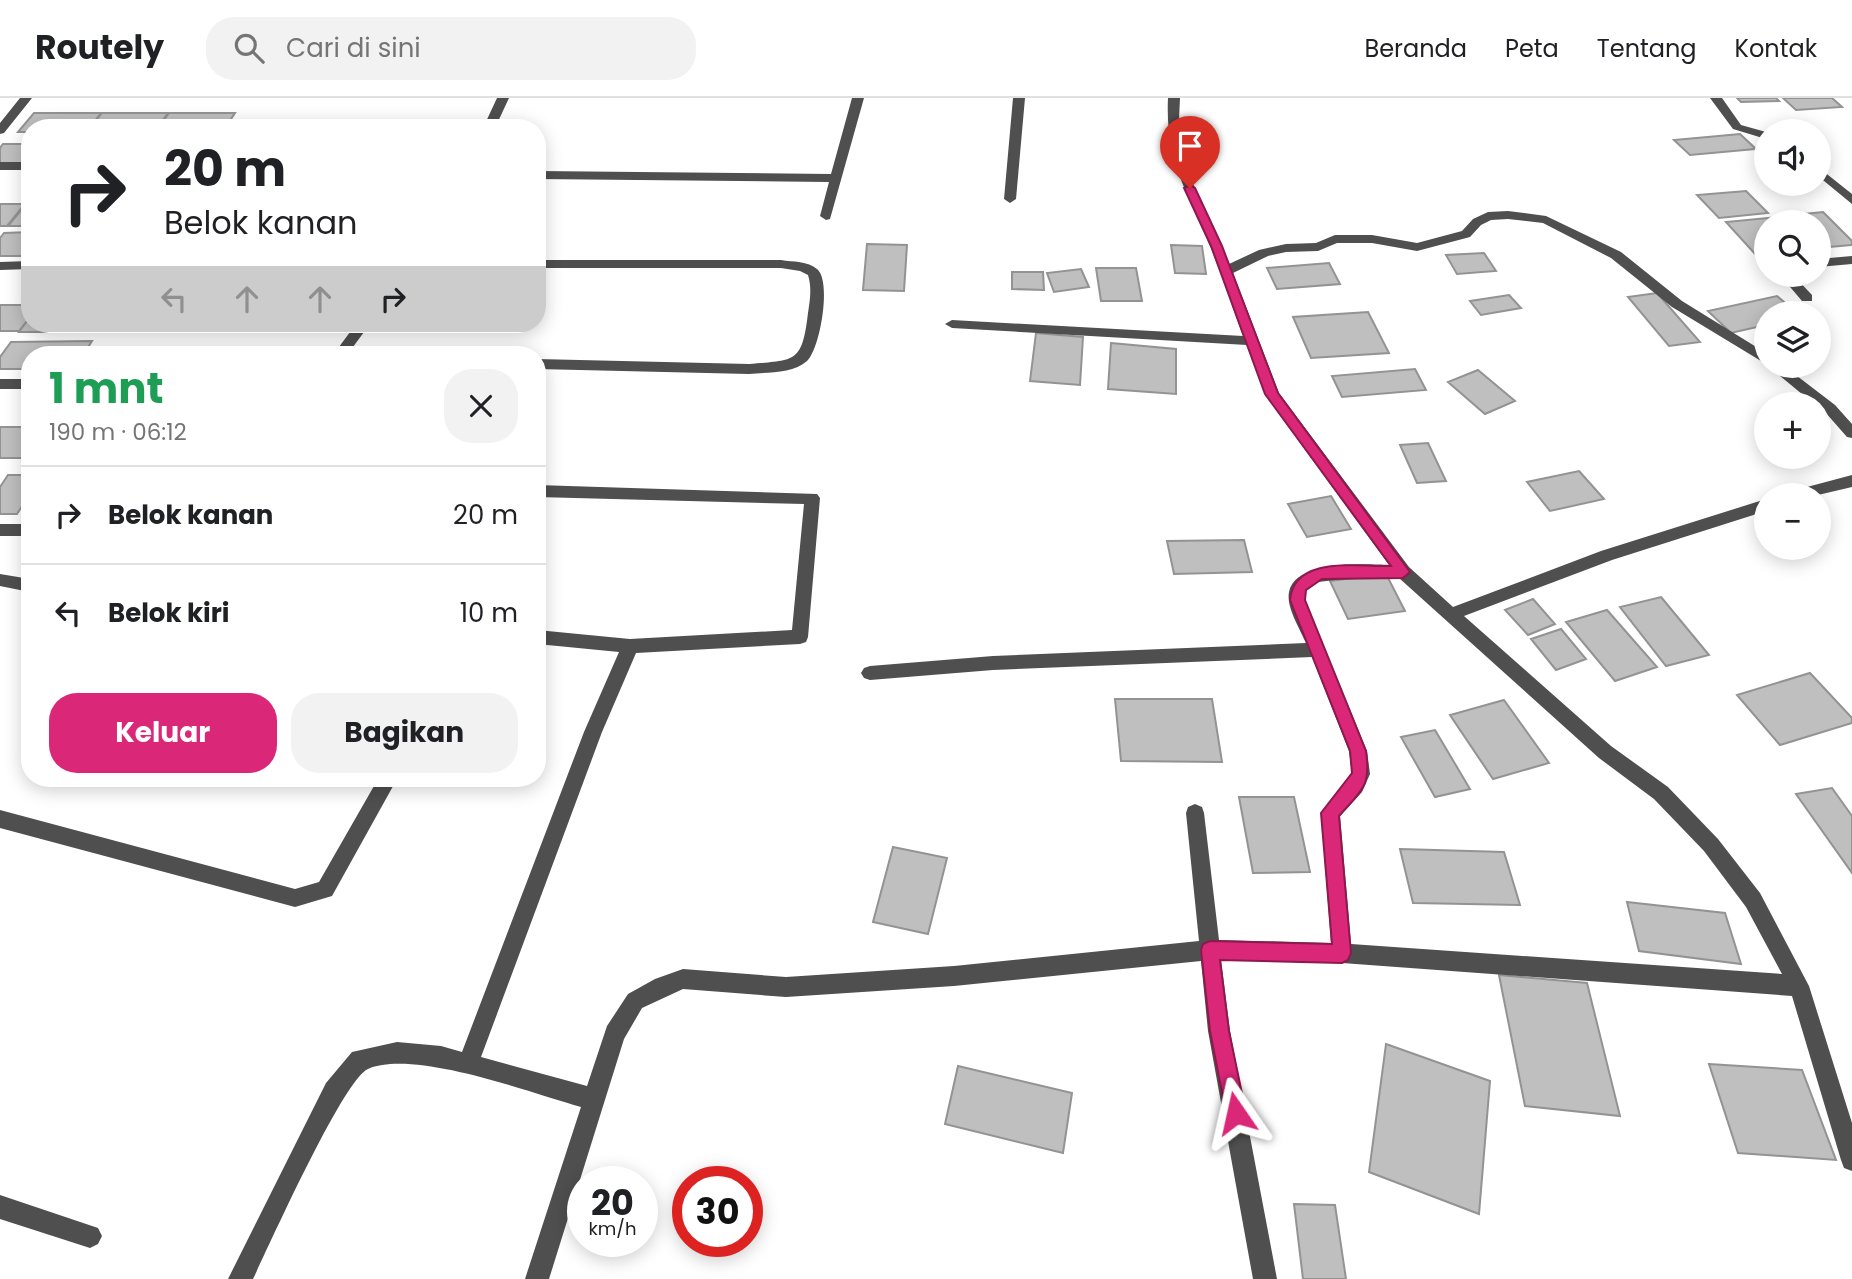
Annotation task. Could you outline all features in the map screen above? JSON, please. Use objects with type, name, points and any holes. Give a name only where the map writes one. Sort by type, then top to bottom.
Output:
[{"type":"street","points":[[0,131],[26,98]]},
{"type":"street","points":[[493,119],[503,98]]},
{"type":"street","points":[[826,216],[858,98]]},
{"type":"street","points":[[1010,199],[1019,98]]},
{"type":"street","points":[[1174,98],[1173,120],[1181,170],[1225,271],[1272,394],[1403,572],[1605,752],[1661,793],[1711,845],[1753,900],[1800,986],[1852,1160]]},
{"type":"street","points":[[1716,98],[1737,127],[1754,132]]},
{"type":"street","points":[[0,166],[21,166]]},
{"type":"street","points":[[546,175],[835,178]]},
{"type":"street","points":[[1831,181],[1852,200]]},
{"type":"street","points":[[1225,271],[1264,253],[1286,248],[1318,247],[1335,239],[1372,239],[1417,247],[1466,234],[1477,222],[1488,216],[1508,215],[1546,220],[1616,255],[1677,304],[1754,352]]},
{"type":"street","points":[[1831,262],[1852,260]]},
{"type":"street","points":[[546,264],[781,264],[803,267],[814,273],[818,285],[811,345],[801,359],[784,366],[749,369],[546,364]]},
{"type":"street","points":[[0,265],[21,265]]},
{"type":"street","points":[[1797,287],[1807,298]]},
{"type":"street","points":[[952,324],[1252,341]]},
{"type":"street","points":[[1790,378],[1830,409],[1852,433]]},
{"type":"street","points":[[0,384],[21,384]]},
{"type":"street","points":[[1831,486],[1852,481]]},
{"type":"street","points":[[546,491],[812,498],[800,637],[630,646],[546,638]]},
{"type":"street","points":[[1452,614],[1607,555],[1754,509]]},
{"type":"street","points":[[0,530],[21,530]]},
{"type":"street","points":[[1342,953],[1330,813],[1361,774],[1358,751],[1297,600],[1298,588],[1307,579],[1321,573],[1403,572]]},
{"type":"street","points":[[0,580],[21,584]]},
{"type":"street","points":[[468,1064],[593,732],[630,646]]},
{"type":"street","points":[[870,673],[993,663],[1316,650]]},
{"type":"street","points":[[0,820],[295,898],[325,889],[383,787]]},
{"type":"street","points":[[1195,813],[1219,1031],[1265,1279]]},
{"type":"street","points":[[537,1279],[615,1034],[635,1001],[662,986],[684,979],[786,987],[954,976],[1210,950],[1342,953],[1800,986]]},
{"type":"street","points":[[240,1279],[334,1091],[360,1060],[397,1053],[468,1064],[593,1099]]},
{"type":"street","points":[[0,1207],[90,1237]]},
{"type":"building","points":[[1737,98],[1776,98],[1779,101],[1741,102]]},
{"type":"building","points":[[1783,98],[1832,98],[1842,107],[1796,110]]},
{"type":"building","points":[[34,113],[101,113],[96,119],[29,119]]},
{"type":"building","points":[[102,113],[168,113],[164,119],[97,119]]},
{"type":"building","points":[[169,113],[235,113],[231,119],[165,119]]},
{"type":"building","points":[[1740,134],[1754,149],[1690,155],[1674,140]]},
{"type":"building","points":[[3,144],[21,144],[21,164],[0,164],[0,148]]},
{"type":"building","points":[[1746,191],[1765,210],[1754,210],[1754,214],[1719,218],[1697,195]]},
{"type":"building","points":[[0,204],[21,204],[21,209],[7,226],[0,226]]},
{"type":"building","points":[[21,210],[21,226],[8,226]]},
{"type":"building","points":[[1754,219],[1754,253],[1726,222]]},
{"type":"building","points":[[1831,220],[1852,241],[1852,245],[1831,247]]},
{"type":"building","points":[[21,232],[21,256],[0,256],[0,238],[4,233]]},
{"type":"building","points":[[867,244],[907,245],[904,291],[863,290]]},
{"type":"building","points":[[1171,245],[1202,246],[1206,274],[1175,273]]},
{"type":"building","points":[[1484,253],[1496,271],[1457,274],[1446,255]]},
{"type":"building","points":[[1329,263],[1340,284],[1277,289],[1267,268]]},
{"type":"building","points":[[1096,268],[1136,268],[1142,301],[1101,301]]},
{"type":"building","points":[[1081,269],[1089,287],[1054,292],[1047,273]]},
{"type":"building","points":[[1012,272],[1043,272],[1044,290],[1012,289]]},
{"type":"building","points":[[1657,293],[1700,342],[1669,346],[1628,297]]},
{"type":"building","points":[[1509,295],[1521,308],[1481,315],[1470,301]]},
{"type":"building","points":[[1777,296],[1783,301],[1754,301]]},
{"type":"building","points":[[1754,301],[1754,328],[1731,333],[1708,311]]},
{"type":"building","points":[[0,305],[21,305],[19,331],[0,331]]},
{"type":"building","points":[[1368,312],[1389,353],[1311,358],[1293,317]]},
{"type":"building","points":[[1036,333],[1083,337],[1080,385],[1030,381]]},
{"type":"building","points":[[92,341],[89,346],[21,346],[21,369],[0,369],[0,357],[11,342]]},
{"type":"building","points":[[1111,343],[1176,349],[1176,394],[1108,389]]},
{"type":"building","points":[[1415,369],[1426,390],[1342,397],[1332,376]]},
{"type":"building","points":[[1478,370],[1515,401],[1485,414],[1448,382]]},
{"type":"building","points":[[0,427],[21,427],[21,458],[0,458]]},
{"type":"building","points":[[1428,443],[1446,481],[1417,483],[1400,445]]},
{"type":"building","points":[[1579,471],[1604,499],[1550,511],[1527,482]]},
{"type":"building","points":[[8,475],[21,475],[21,508],[17,514],[0,514],[0,487]]},
{"type":"building","points":[[1331,496],[1351,529],[1307,537],[1288,504]]},
{"type":"building","points":[[1244,540],[1252,572],[1174,574],[1167,541]]},
{"type":"building","points":[[1386,574],[1405,611],[1348,619],[1330,581]]},
{"type":"building","points":[[1661,597],[1709,655],[1666,666],[1620,607]]},
{"type":"building","points":[[1533,599],[1555,624],[1528,635],[1505,610]]},
{"type":"building","points":[[1607,610],[1657,667],[1615,681],[1566,622]]},
{"type":"building","points":[[1561,629],[1586,659],[1556,670],[1531,639]]},
{"type":"building","points":[[1810,673],[1852,718],[1852,723],[1780,745],[1737,695]]},
{"type":"building","points":[[1115,699],[1212,699],[1222,762],[1121,761]]},
{"type":"building","points":[[1504,700],[1549,763],[1493,779],[1450,715]]},
{"type":"building","points":[[1435,730],[1470,789],[1435,797],[1401,737]]},
{"type":"building","points":[[1832,788],[1852,816],[1852,873],[1796,794]]},
{"type":"building","points":[[1239,797],[1294,797],[1310,872],[1253,873]]},
{"type":"building","points":[[893,847],[947,858],[928,934],[873,922]]},
{"type":"building","points":[[1400,849],[1504,852],[1520,905],[1413,903]]},
{"type":"building","points":[[1627,902],[1725,913],[1741,964],[1639,951]]},
{"type":"building","points":[[1499,975],[1587,983],[1620,1116],[1525,1106]]},
{"type":"building","points":[[1386,1044],[1490,1081],[1479,1214],[1369,1172]]},
{"type":"building","points":[[1709,1064],[1802,1070],[1836,1160],[1738,1153]]},
{"type":"building","points":[[958,1066],[1072,1093],[1063,1153],[945,1124]]},
{"type":"building","points":[[1294,1204],[1335,1205],[1346,1279],[1303,1279]]},
{"type":"route","points":[[1190,188],[1216,246],[1272,394],[1403,572],[1321,573],[1307,579],[1298,588],[1297,600],[1358,751],[1361,774],[1330,813],[1342,953],[1210,950],[1219,1031],[1236,1113]]}]
